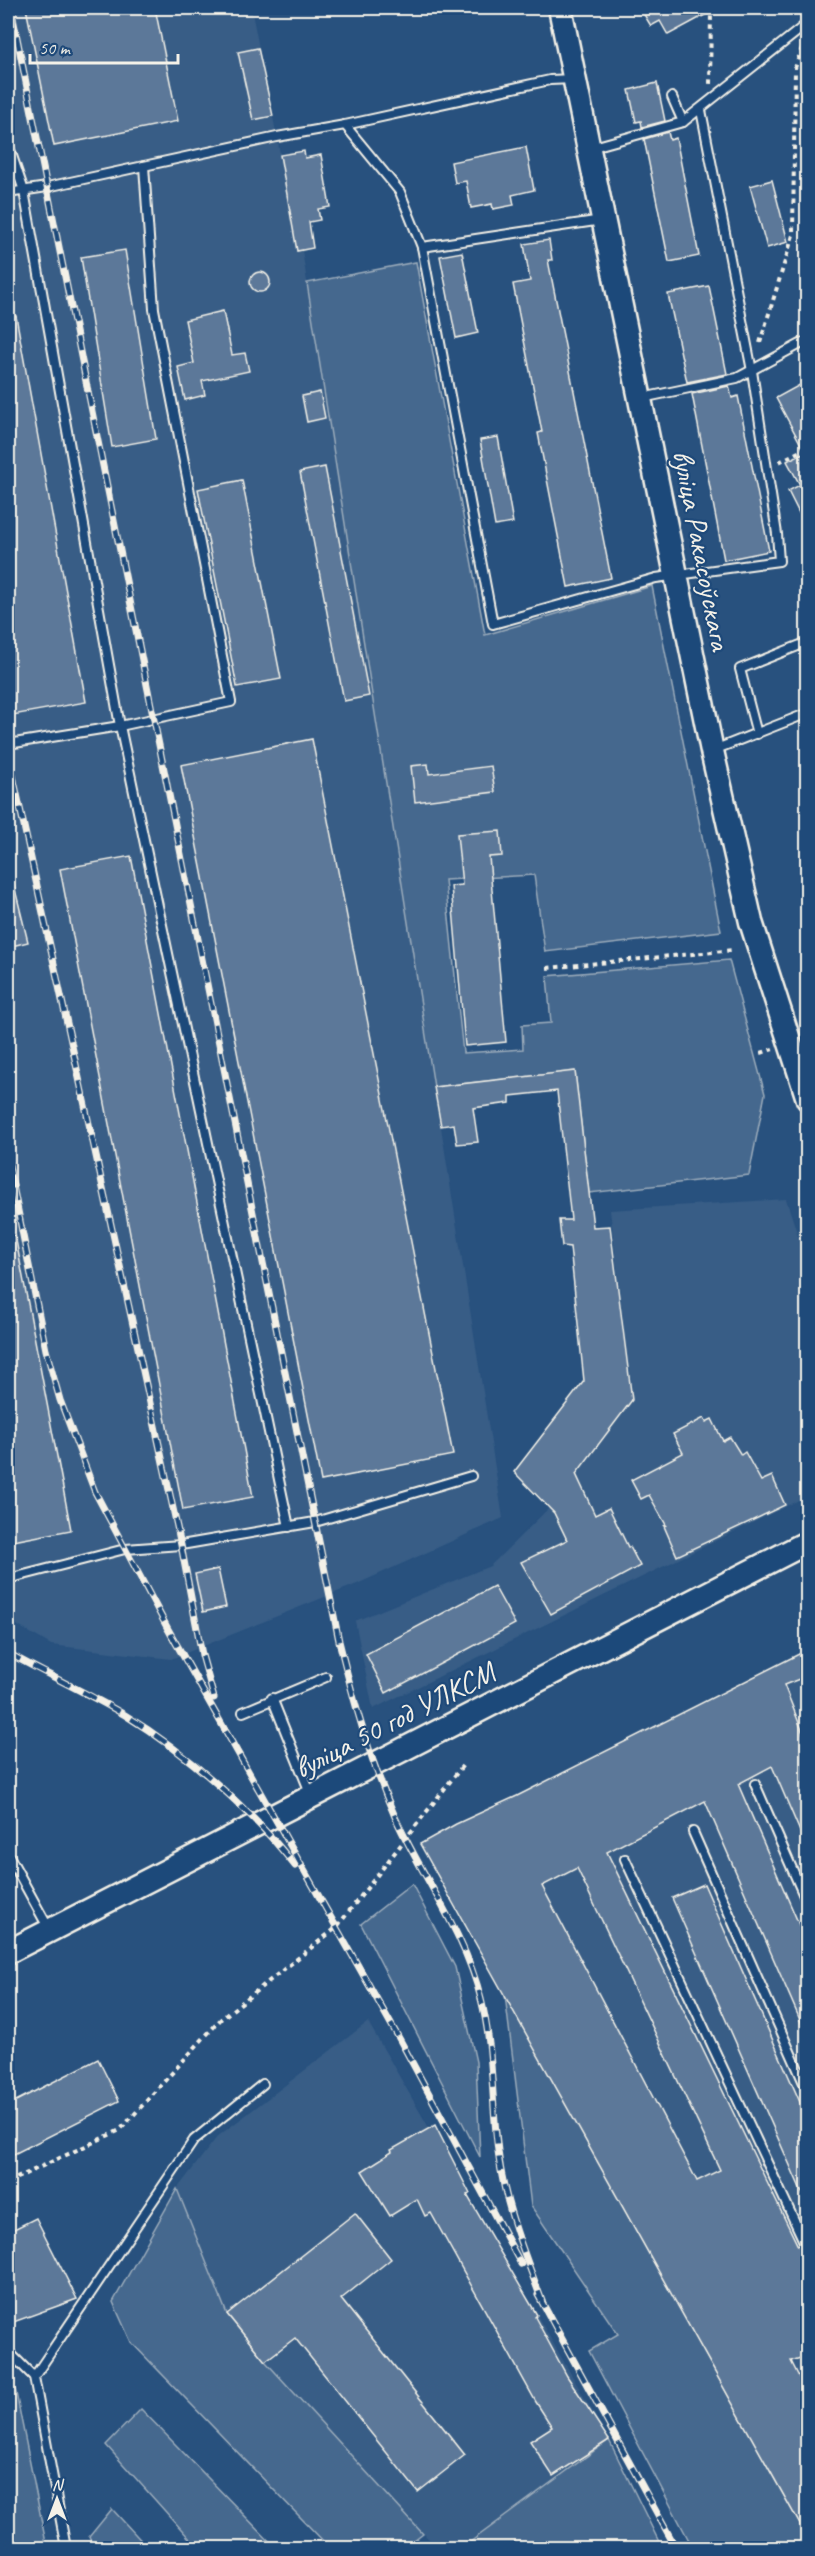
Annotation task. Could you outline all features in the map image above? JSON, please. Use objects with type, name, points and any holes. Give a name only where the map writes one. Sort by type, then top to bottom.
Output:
[{"type":"main road","name":"вуліца Ракасоўскага","points":[[561,8],[712,751],[751,922],[804,1075],[807,1099]]},
{"type":"main road","name":"вуліца 50 год УЛКСМ","points":[[8,1952],[807,1542]]},
{"type":"lane","points":[[589,148],[683,122],[701,110],[807,23]]},
{"type":"lane","points":[[8,194],[277,137],[345,125],[550,80],[575,79]]},
{"type":"lane","points":[[672,97],[683,122]]},
{"type":"lane","points":[[345,125],[400,192],[422,248],[493,624],[656,578],[779,561],[777,534],[752,371],[701,110]]},
{"type":"lane","points":[[8,144],[24,191],[120,726],[289,1527]]},
{"type":"lane","points":[[8,744],[120,726],[231,702],[154,309],[144,166]]},
{"type":"lane","points":[[422,248],[604,220]]},
{"type":"lane","points":[[640,399],[737,378],[807,340]]},
{"type":"lane","points":[[757,734],[740,669],[807,642]]},
{"type":"lane","points":[[712,751],[807,713]]},
{"type":"lane","points":[[8,1579],[125,1549],[181,1545],[315,1522],[471,1476]]},
{"type":"lane","points":[[243,1712],[326,1677]]},
{"type":"lane","points":[[272,1698],[312,1796]]},
{"type":"lane","points":[[755,1784],[807,1905]]},
{"type":"lane","points":[[693,1832],[807,2092]]},
{"type":"lane","points":[[8,1854],[50,1930]]},
{"type":"lane","points":[[626,1859],[807,2250]]},
{"type":"lane","points":[[34,2377],[194,2140],[263,2084]]},
{"type":"lane","points":[[8,2351],[34,2377],[66,2548]]},
{"type":"path","points":[[701,110],[710,93],[711,11],[709,8]]},
{"type":"path","points":[[752,371],[793,235],[795,68],[804,41]]},
{"type":"path","points":[[766,468],[807,447]]},
{"type":"path","points":[[547,968],[734,950]]},
{"type":"path","points":[[8,2182],[120,2130],[221,2019],[336,1928],[463,1765]]},
{"type":"shaded area","points":[[8,8],[251,8],[297,250],[302,250],[503,1518],[357,1584],[171,1659],[51,1645],[8,1620]]},
{"type":"shaded area","points":[[416,262],[485,635],[652,586],[721,931],[545,952],[534,875],[445,880],[463,1053],[523,1049],[522,1025],[551,1023],[547,976],[729,960],[765,1094],[749,1175],[589,1193],[575,1071],[434,1087],[307,283]]},
{"type":"shaded area","points":[[786,1199],[807,1263],[807,1496],[373,1709],[355,1621],[490,1566],[549,1508],[632,1400],[610,1210]]},
{"type":"shaded area","points":[[807,1650],[807,2537],[420,1844]]},
{"type":"shaded area","points":[[412,1884],[455,1967],[476,2062],[480,2157],[361,1924]]},
{"type":"shaded area","points":[[505,1995],[807,2537],[807,2548],[693,2548],[589,2351],[618,2334],[531,2206]]},
{"type":"shaded area","points":[[368,2022],[609,2440],[462,2548],[437,2548],[265,2361],[227,2314],[177,2189],[217,2137]]},
{"type":"shaded area","points":[[177,2189],[227,2314],[265,2361],[423,2534],[405,2548],[330,2548],[131,2342],[113,2302]]},
{"type":"shaded area","points":[[8,2383],[14,2386],[16,2393],[47,2548],[8,2548]]},
{"type":"shaded area","points":[[141,2409],[276,2548],[198,2548],[106,2445]]},
{"type":"shaded area","points":[[609,2440],[662,2548],[462,2548]]},
{"type":"shaded area","points":[[112,2509],[148,2548],[94,2548],[89,2537]]},
{"type":"building","points":[[26,8],[155,8],[178,121],[54,146]]},
{"type":"building","points":[[640,8],[718,8],[668,35],[660,21],[651,26]]},
{"type":"building","points":[[258,48],[273,116],[253,120],[238,52]]},
{"type":"building","points":[[657,83],[665,121],[642,127],[641,121],[636,122],[629,90]]},
{"type":"building","points":[[668,132],[670,140],[676,138],[699,256],[669,262],[644,139]]},
{"type":"building","points":[[526,147],[534,190],[512,195],[514,205],[493,209],[492,204],[471,208],[466,181],[455,183],[451,162]]},
{"type":"building","points":[[304,151],[305,158],[321,155],[330,207],[318,209],[320,220],[309,222],[313,248],[297,251],[280,155]]},
{"type":"building","points":[[772,180],[788,242],[767,248],[750,186]]},
{"type":"building","points":[[549,240],[552,260],[548,260],[611,578],[568,587],[538,433],[542,432],[513,284],[530,281],[524,244]]},
{"type":"building","points":[[125,250],[156,439],[112,447],[81,257]]},
{"type":"building","points":[[462,252],[478,333],[456,338],[440,256]]},
{"type":"building","points":[[260,272],[267,275],[270,282],[267,289],[260,292],[253,289],[250,282],[253,275]]},
{"type":"building","points":[[709,286],[727,374],[687,382],[668,294]]},
{"type":"building","points":[[223,311],[232,355],[245,353],[249,371],[202,381],[205,395],[185,400],[178,367],[194,363],[185,320]]},
{"type":"building","points":[[8,316],[16,316],[86,702],[13,715],[8,681]]},
{"type":"building","points":[[807,381],[807,529],[788,491],[800,485],[787,461],[805,452],[776,398]]},
{"type":"building","points":[[729,386],[732,398],[738,396],[769,551],[724,560],[692,394]]},
{"type":"building","points":[[320,392],[325,418],[307,422],[302,396]]},
{"type":"building","points":[[498,437],[513,523],[495,526],[480,440]]},
{"type":"building","points":[[325,467],[369,696],[344,701],[300,472]]},
{"type":"building","points":[[242,480],[281,679],[237,687],[198,489]]},
{"type":"building","points":[[312,739],[453,1455],[321,1481],[181,765]]},
{"type":"building","points":[[428,764],[429,774],[491,766],[495,792],[415,802],[411,766]]},
{"type":"building","points":[[500,831],[502,856],[489,857],[506,1042],[465,1046],[451,886],[462,885],[457,834]]},
{"type":"building","points":[[131,856],[253,1497],[183,1510],[60,869]]},
{"type":"building","points":[[8,881],[13,881],[28,942],[8,947]]},
{"type":"building","points":[[575,1071],[593,1227],[610,1226],[632,1400],[576,1474],[595,1515],[609,1508],[640,1566],[551,1614],[521,1562],[567,1540],[554,1513],[514,1472],[584,1381],[570,1247],[562,1246],[559,1220],[571,1220],[557,1091],[510,1096],[510,1103],[473,1108],[478,1142],[457,1144],[454,1124],[441,1126],[434,1087]]},
{"type":"building","points":[[15,1235],[71,1530],[8,1542],[8,1236]]},
{"type":"building","points":[[704,1418],[706,1422],[712,1419],[723,1441],[730,1437],[741,1455],[745,1452],[761,1481],[772,1476],[785,1505],[677,1556],[664,1526],[666,1525],[649,1495],[641,1499],[631,1480],[683,1453],[673,1434]]},
{"type":"building","points":[[218,1569],[226,1607],[203,1612],[195,1574]]},
{"type":"building","points":[[494,1586],[515,1624],[386,1693],[366,1654]]},
{"type":"building","points":[[807,1650],[807,1676],[784,1685],[807,1743],[807,1848],[772,1766],[738,1784],[807,1943],[807,2036],[705,1801],[607,1852],[797,2244],[807,2256],[807,2356],[791,2361],[807,2393],[807,2537],[420,1844],[456,1824],[517,1796]],"holes":[[[577,1868],[720,2170],[697,2181],[542,1886]]]},
{"type":"building","points":[[704,1884],[807,2118],[807,2204],[672,1898]]},
{"type":"building","points":[[98,2059],[119,2101],[8,2157],[8,2105]]},
{"type":"building","points":[[435,2125],[470,2194],[467,2195],[537,2315],[535,2317],[567,2376],[609,2440],[553,2476],[530,2441],[552,2427],[431,2213],[425,2216],[417,2199],[390,2216],[362,2171],[392,2152],[391,2150]]},
{"type":"building","points":[[355,2213],[391,2259],[341,2299],[465,2455],[418,2492],[295,2338],[265,2361],[227,2314]]},
{"type":"building","points":[[36,2218],[77,2299],[8,2324],[8,2232]]},
{"type":"railway","points":[[11,8],[339,1641],[363,1731],[378,1775],[407,1842],[454,1929],[474,1975],[486,2021],[498,2154],[505,2192],[542,2301]]},
{"type":"railway","points":[[8,753],[181,1545],[202,1655],[214,1698]]},
{"type":"railway","points":[[8,1161],[46,1350],[60,1400],[95,1492],[168,1629],[400,2040],[521,2264]]},
{"type":"railway","points":[[8,1653],[125,1715],[171,1746],[216,1783],[259,1824],[295,1866]]},
{"type":"railway","points":[[538,2295],[676,2548]]}]
